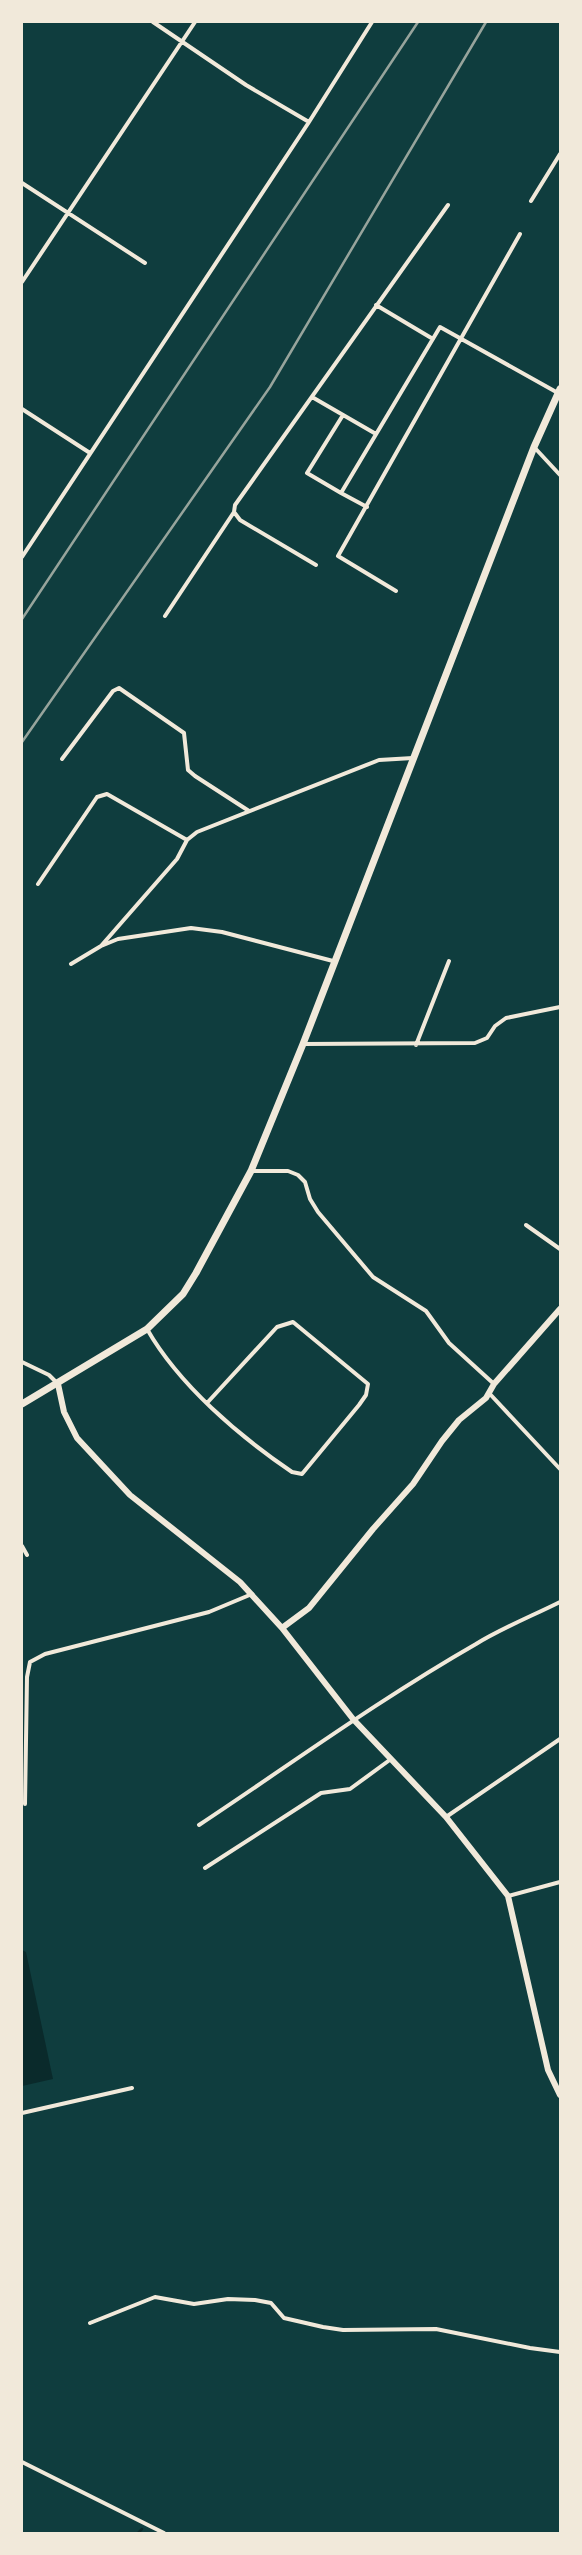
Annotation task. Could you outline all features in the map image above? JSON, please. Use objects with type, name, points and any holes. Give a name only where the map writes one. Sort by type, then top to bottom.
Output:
[{"type":"main road","points":[[22,1404],[58,1384],[147,1329],[183,1294],[251,1171],[303,1044],[534,447],[559,391]]},
{"type":"street","points":[[153,22],[246,85],[309,122]]},
{"type":"street","points":[[22,282],[195,22]]},
{"type":"street","points":[[22,556],[309,122],[372,22]]},
{"type":"street","points":[[531,201],[560,154]]},
{"type":"street","points":[[22,183],[145,263]]},
{"type":"street","points":[[165,616],[234,512],[239,499],[448,205]]},
{"type":"street","points":[[396,591],[338,556],[520,234]]},
{"type":"street","points":[[376,305],[432,339]]},
{"type":"street","points":[[341,492],[440,327],[559,391]]},
{"type":"street","points":[[312,397],[376,434]]},
{"type":"street","points":[[22,409],[90,453]]},
{"type":"street","points":[[343,415],[307,473],[366,506]]},
{"type":"street","points":[[534,447],[560,475]]},
{"type":"street","points":[[234,512],[240,520],[316,566]]},
{"type":"street","points":[[62,759],[113,691],[119,688],[184,733],[188,770],[248,811]]},
{"type":"street","points":[[101,946],[177,859],[187,840],[196,832],[378,760],[413,758]]},
{"type":"street","points":[[38,884],[97,797],[107,794],[187,840]]},
{"type":"street","points":[[71,964],[101,946],[118,939],[191,928],[222,932],[334,962]]},
{"type":"street","points":[[416,1045],[449,961]]},
{"type":"street","points":[[303,1044],[416,1045],[475,1042],[487,1038],[495,1026],[506,1018],[560,1007]]},
{"type":"street","points":[[251,1171],[288,1171],[298,1175],[305,1182],[310,1199],[318,1212],[373,1277],[426,1311],[449,1342],[494,1384]]},
{"type":"street","points":[[526,1225],[560,1249]]},
{"type":"street","points":[[282,1628],[309,1608],[373,1529],[413,1484],[455,1426],[489,1393],[494,1384],[560,1308]]},
{"type":"street","points":[[147,1329],[156,1344],[207,1403],[227,1424],[268,1456],[292,1472],[302,1474],[359,1405],[366,1395],[368,1384],[293,1322],[277,1327],[207,1403]]},
{"type":"street","points":[[22,1362],[50,1375],[58,1384],[64,1412],[77,1438],[130,1495],[240,1582],[252,1594],[282,1628],[353,1719],[446,1817],[508,1896],[548,2070],[560,2095]]},
{"type":"street","points":[[489,1393],[560,1469]]},
{"type":"street","points":[[22,1546],[27,1555]]},
{"type":"street","points":[[25,1804],[27,1677],[30,1662],[46,1654],[209,1612],[252,1594]]},
{"type":"street","points":[[199,1825],[301,1757],[353,1719],[477,1643],[560,1602]]},
{"type":"street","points":[[446,1817],[560,1740]]},
{"type":"street","points":[[205,1868],[322,1792],[350,1789],[391,1759]]},
{"type":"street","points":[[508,1896],[560,1882]]},
{"type":"street","points":[[22,2113],[132,2088]]},
{"type":"street","points":[[90,2323],[155,2298],[194,2304],[228,2299],[255,2300],[271,2303],[284,2318],[323,2327],[343,2330],[436,2329],[530,2348],[560,2352]]},
{"type":"street","points":[[22,2462],[164,2533]]},
{"type":"water","points":[[22,1950],[26,1952],[53,2079],[22,2086]]},
{"type":"waterway","points":[[138,2533],[142,2529]]},
{"type":"railway","points":[[22,619],[418,22]]},
{"type":"railway","points":[[22,742],[270,387],[486,22]]}]
